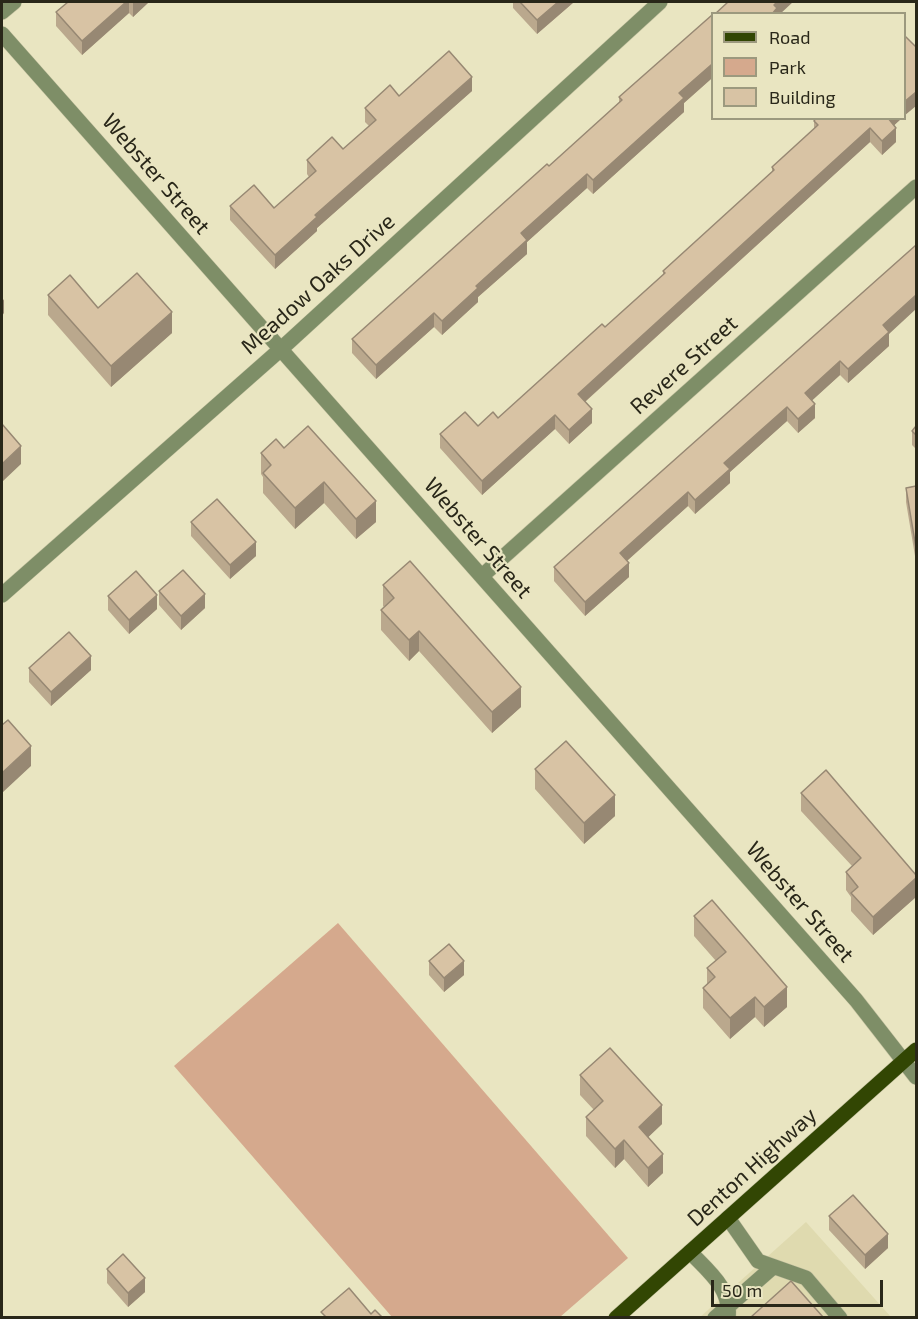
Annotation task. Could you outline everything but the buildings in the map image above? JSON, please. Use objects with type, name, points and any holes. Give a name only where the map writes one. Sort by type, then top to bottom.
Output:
[{"type":"main road","name":"Denton Highway","points":[[616,1317],[916,1050]]},
{"type":"street","points":[[2,12],[14,2]]},
{"type":"street","name":"Meadow Oaks Drive","points":[[2,595],[281,349],[660,2]]},
{"type":"street","name":"Webster Street","points":[[2,33],[856,1000],[916,1077]]},
{"type":"street","name":"Revere Street","points":[[482,576],[916,187]]},
{"type":"street","points":[[729,1218],[759,1261],[806,1278],[840,1317]]},
{"type":"street","points":[[690,1252],[718,1281],[729,1311]]},
{"type":"street","points":[[714,1317],[729,1311],[773,1267]]},
{"type":"shaded area","points":[[806,1222],[891,1317],[699,1318]]},
{"type":"green space","points":[[338,923],[628,1258],[560,1317],[392,1317],[174,1066]]}]
